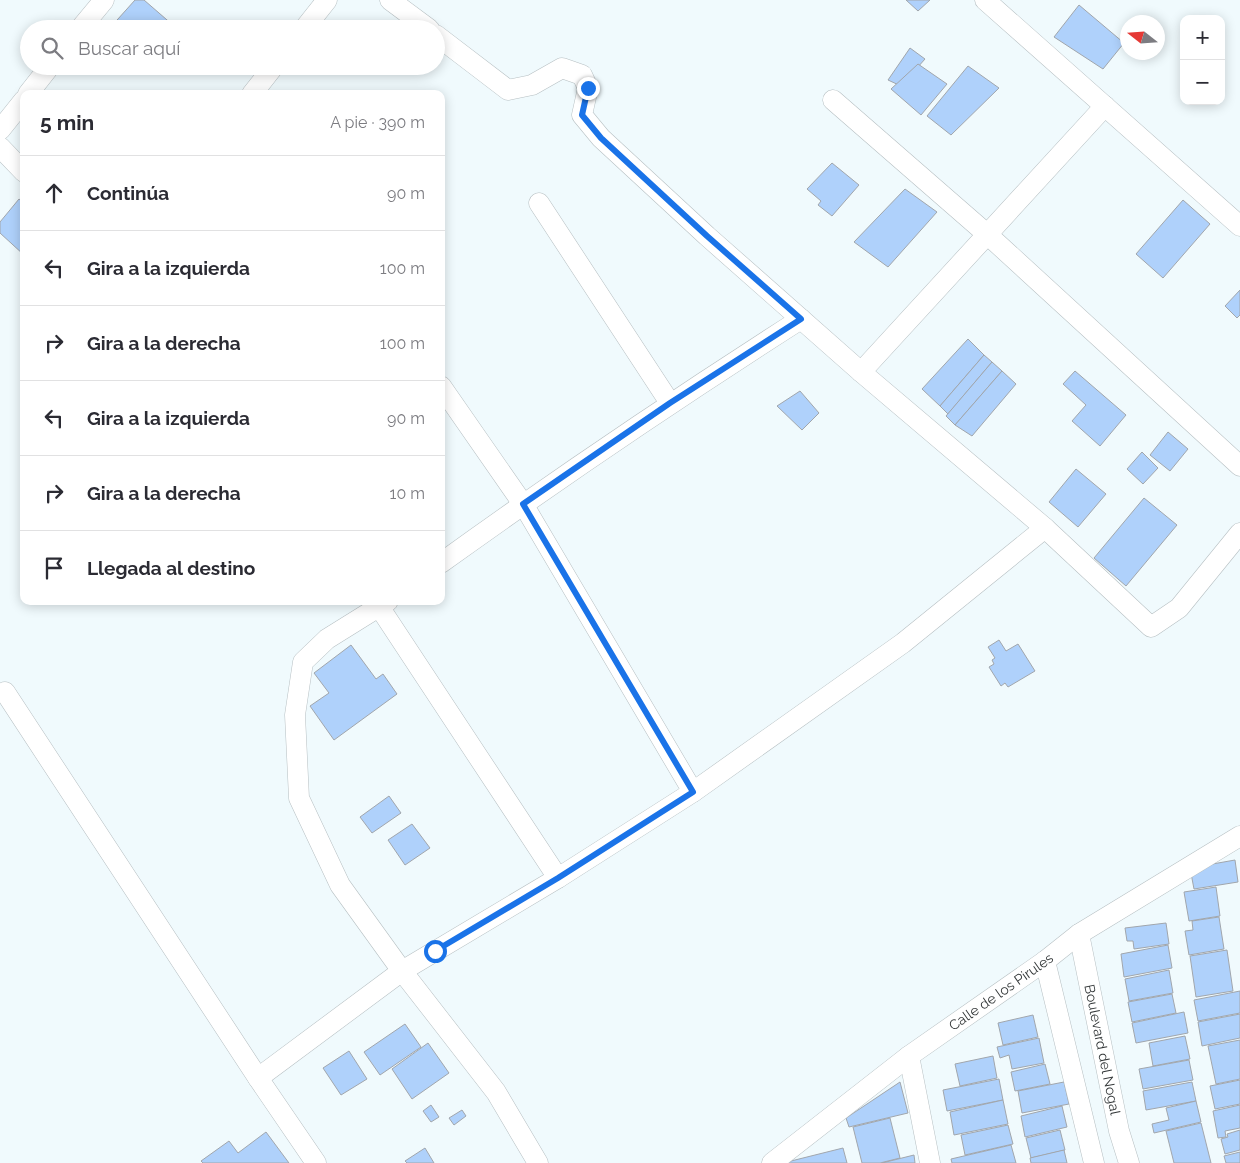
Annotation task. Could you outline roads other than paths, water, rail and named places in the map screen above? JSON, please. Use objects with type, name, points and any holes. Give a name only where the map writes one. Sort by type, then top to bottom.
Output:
[{"type":"street","points":[[87,20],[104,0]]},
{"type":"street","points":[[311,20],[326,0]]},
{"type":"street","points":[[390,0],[417,20]]},
{"type":"street","points":[[985,0],[1240,226]]},
{"type":"street","points":[[445,42],[508,90],[532,85],[562,68],[582,75],[588,88],[582,115],[601,138],[707,236],[801,319],[1045,528],[1151,627],[1179,608],[1240,533]]},
{"type":"street","points":[[31,90],[43,75]]},
{"type":"street","points":[[255,90],[267,75]]},
{"type":"street","points":[[833,100],[988,235],[1240,466]]},
{"type":"street","points":[[0,130],[20,105]]},
{"type":"street","points":[[862,372],[1105,106]]},
{"type":"street","points":[[0,147],[20,168]]},
{"type":"street","points":[[539,203],[670,403]]},
{"type":"street","points":[[445,560],[670,403],[801,319]]},
{"type":"street","points":[[445,392],[523,504],[693,792]]},
{"type":"street","points":[[258,1078],[402,971],[558,878],[693,792],[903,643],[1045,528]]},
{"type":"street","points":[[382,605],[327,639],[303,662],[295,715],[299,798],[340,885],[402,971],[496,1092],[538,1163]]},
{"type":"street","points":[[385,605],[558,878]]},
{"type":"street","points":[[6,692],[258,1078],[316,1163]]},
{"type":"street","name":"Calle de los Pirules","points":[[772,1163],[909,1056],[1045,961],[1080,934],[1240,836]]},
{"type":"street","name":"Boulevard del Nogal","points":[[1080,934],[1119,1131],[1129,1163]]},
{"type":"street","points":[[1045,961],[1094,1163]]},
{"type":"street","points":[[909,1056],[930,1163]]}]
